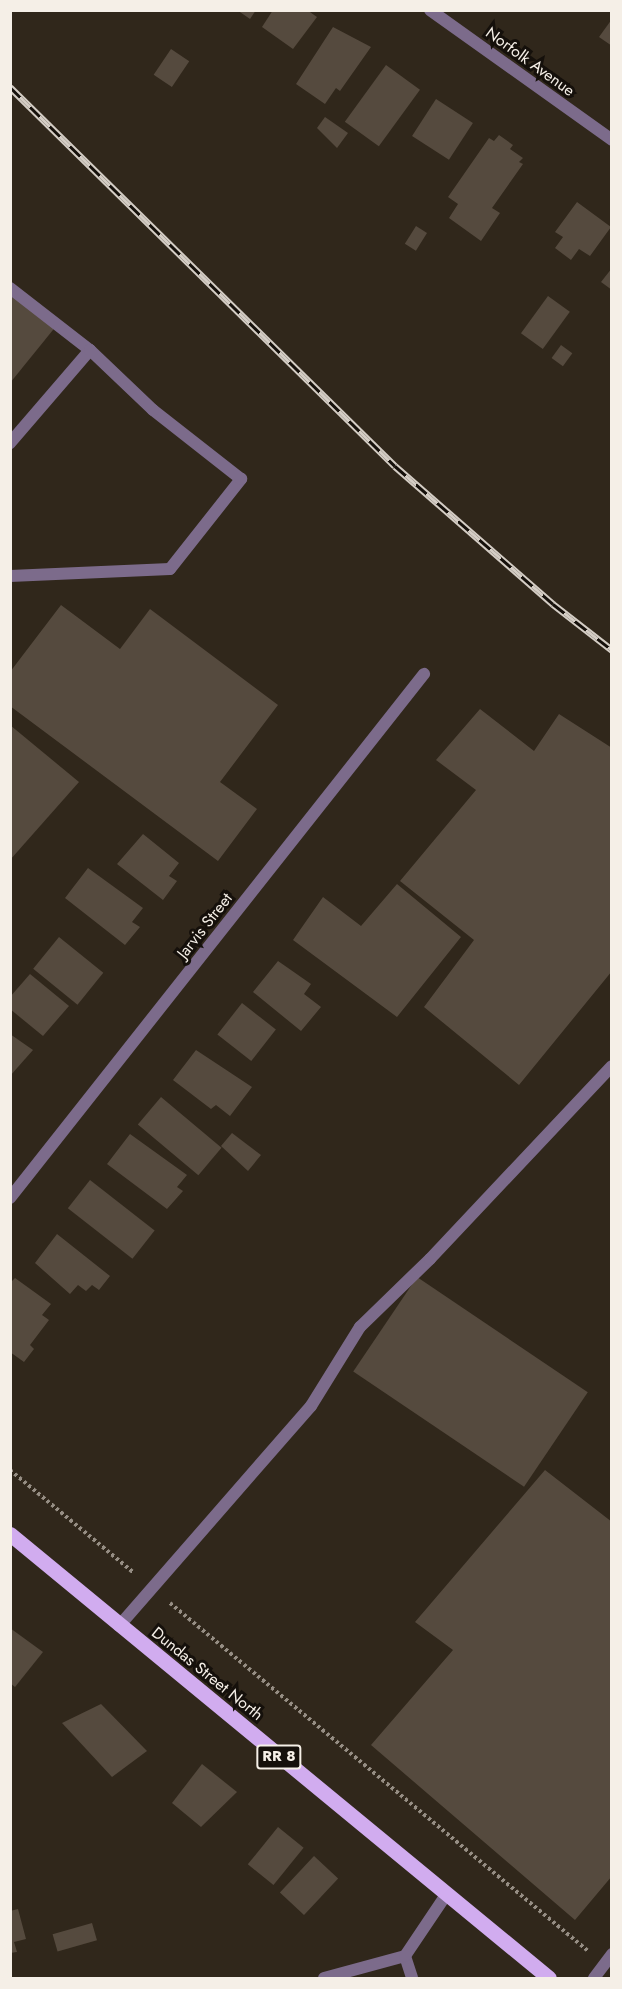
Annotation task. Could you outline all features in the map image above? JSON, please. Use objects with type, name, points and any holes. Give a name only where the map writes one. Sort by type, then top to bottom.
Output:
[{"type":"main road","name":"Dundas Street North","points":[[10,1534],[549,1978]]},
{"type":"street","name":"Norfolk Avenue","points":[[430,10],[612,140]]},
{"type":"street","points":[[10,288],[90,350],[153,410],[241,479],[170,569],[10,576]]},
{"type":"street","points":[[10,443],[90,350]]},
{"type":"street","name":"Jarvis Street","points":[[10,1198],[424,675]]},
{"type":"street","points":[[119,1626],[311,1406],[360,1327],[430,1259],[612,1066]]},
{"type":"street","points":[[328,1978],[405,1956],[446,1895]]},
{"type":"street","points":[[594,1978],[602,1963],[612,1953]]},
{"type":"street","points":[[405,1956],[412,1978]]},
{"type":"path","points":[[10,1470],[602,1963]]},
{"type":"building","points":[[237,10],[256,10],[250,19]]},
{"type":"building","points":[[273,10],[307,10],[317,17],[293,49],[262,27]]},
{"type":"building","points":[[612,19],[612,46],[599,37]]},
{"type":"building","points":[[333,27],[371,47],[340,91],[336,88],[325,104],[296,84]]},
{"type":"building","points":[[171,49],[189,61],[172,87],[154,75]]},
{"type":"building","points":[[386,65],[420,90],[379,146],[345,122]]},
{"type":"building","points":[[436,99],[473,123],[449,160],[412,136]]},
{"type":"building","points":[[325,117],[348,133],[337,148],[317,128]]},
{"type":"building","points":[[499,135],[513,145],[510,149],[523,158],[519,162],[523,164],[492,208],[500,213],[481,241],[449,218],[458,204],[448,197],[489,138],[494,141]]},
{"type":"building","points":[[577,202],[611,227],[590,256],[579,249],[571,260],[555,248],[563,237],[555,232]]},
{"type":"building","points":[[416,226],[427,233],[416,251],[405,244]]},
{"type":"building","points":[[612,268],[612,290],[601,282]]},
{"type":"building","points":[[10,289],[57,325],[10,383]]},
{"type":"building","points":[[548,296],[570,312],[543,349],[521,333]]},
{"type":"building","points":[[561,345],[572,353],[563,366],[552,358]]},
{"type":"building","points":[[61,605],[120,649],[150,609],[278,705],[220,782],[257,809],[218,861],[10,706],[10,672]]},
{"type":"building","points":[[480,709],[534,751],[559,714],[612,748],[612,971],[519,1085],[424,1007],[474,940],[400,881],[476,790],[436,760]]},
{"type":"building","points":[[10,725],[79,782],[10,860]]},
{"type":"building","points":[[143,834],[179,863],[169,876],[177,881],[163,900],[117,864]]},
{"type":"building","points":[[88,868],[143,908],[132,922],[140,927],[125,945],[65,898]]},
{"type":"building","points":[[397,884],[461,937],[397,1017],[293,940],[323,897],[361,926]]},
{"type":"building","points":[[59,937],[103,973],[77,1005],[33,969]]},
{"type":"building","points":[[278,961],[311,984],[304,994],[321,1007],[301,1031],[253,992]]},
{"type":"building","points":[[30,974],[69,1006],[43,1036],[10,1009],[10,997]]},
{"type":"building","points":[[242,1003],[276,1029],[251,1061],[217,1035]]},
{"type":"building","points":[[10,1034],[33,1050],[10,1076]]},
{"type":"building","points":[[196,1050],[252,1087],[230,1116],[216,1105],[211,1109],[173,1080]]},
{"type":"building","points":[[161,1097],[222,1148],[198,1175],[138,1125]]},
{"type":"building","points":[[232,1133],[261,1155],[248,1171],[221,1146]]},
{"type":"building","points":[[130,1134],[187,1175],[177,1187],[183,1191],[167,1209],[107,1164]]},
{"type":"building","points":[[90,1180],[155,1230],[132,1259],[68,1208]]},
{"type":"building","points":[[57,1234],[110,1276],[99,1290],[92,1285],[86,1291],[78,1285],[70,1294],[35,1263]]},
{"type":"building","points":[[417,1277],[588,1392],[524,1487],[353,1372]]},
{"type":"building","points":[[15,1278],[51,1304],[42,1315],[49,1320],[30,1345],[34,1349],[24,1362],[10,1352],[10,1283]]},
{"type":"building","points":[[545,1470],[612,1522],[612,1876],[575,1920],[371,1745],[453,1650],[415,1622]]},
{"type":"building","points":[[10,1628],[43,1652],[15,1687],[10,1683]]},
{"type":"building","points":[[101,1704],[147,1751],[112,1777],[62,1723]]},
{"type":"building","points":[[202,1764],[237,1792],[201,1827],[172,1803]]},
{"type":"building","points":[[278,1827],[304,1848],[273,1885],[248,1864]]},
{"type":"building","points":[[314,1856],[338,1879],[304,1915],[280,1893]]},
{"type":"building","points":[[18,1909],[26,1939],[14,1942],[17,1952],[10,1953],[10,1911]]},
{"type":"building","points":[[92,1923],[97,1940],[58,1952],[53,1934]]},
{"type":"railway","points":[[10,87],[395,466],[553,604],[612,650]]}]
